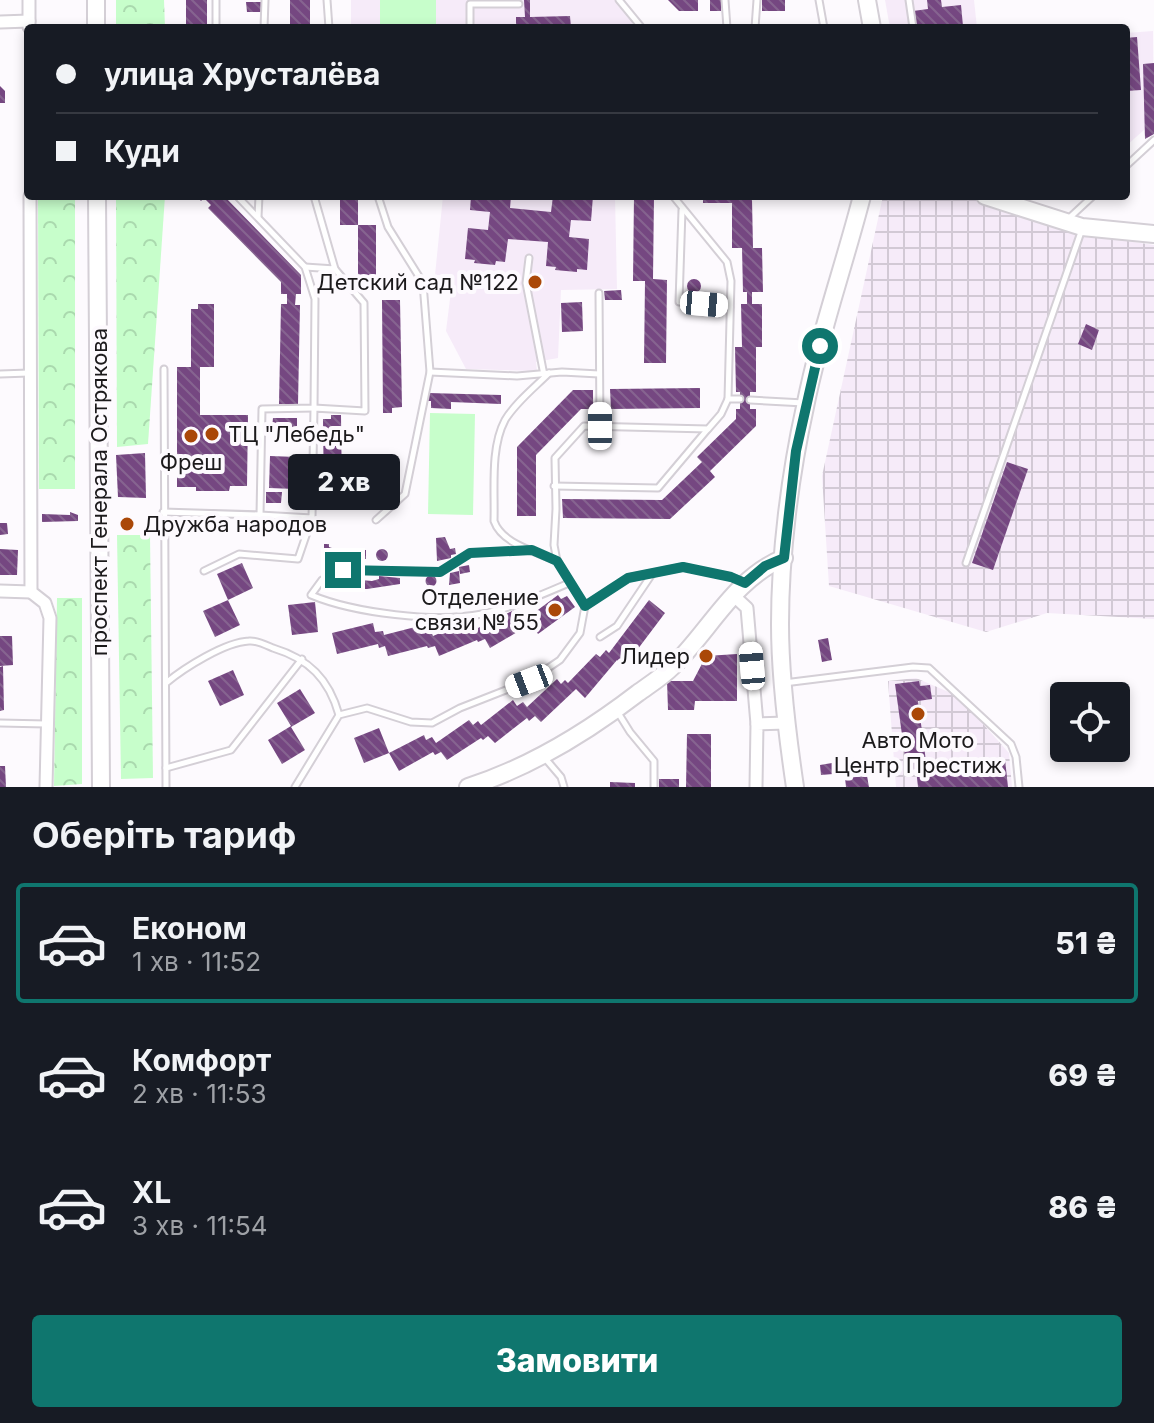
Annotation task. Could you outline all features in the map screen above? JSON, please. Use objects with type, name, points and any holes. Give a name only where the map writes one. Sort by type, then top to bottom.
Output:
[{"type":"main road","points":[[96,0],[96,24]]},
{"type":"main road","points":[[867,0],[871,24]]},
{"type":"main road","name":"проспект Генерала Острякова","points":[[97,200],[101,787]]},
{"type":"main road","points":[[795,787],[786,723],[780,623],[796,451],[805,403],[861,200]]},
{"type":"main road","points":[[997,200],[1082,227],[1154,234]]},
{"type":"main road","points":[[472,786],[543,756],[602,722],[671,668],[765,566],[784,558]]},
{"type":"street","points":[[29,0],[29,24]]},
{"type":"street","points":[[0,22],[24,24]]},
{"type":"street","points":[[30,200],[31,592]]},
{"type":"street","points":[[740,590],[747,608],[757,724],[756,787]]},
{"type":"street","points":[[0,591],[31,592],[45,603],[50,618],[46,787]]},
{"type":"street","points":[[757,724],[786,723]]},
{"type":"lane","points":[[216,0],[216,24]]},
{"type":"lane","points":[[264,24],[265,0]]},
{"type":"lane","points":[[327,0],[329,24]]},
{"type":"lane","points":[[619,0],[639,24]]},
{"type":"lane","points":[[725,0],[727,24]]},
{"type":"lane","points":[[755,24],[757,0]]},
{"type":"lane","points":[[819,0],[823,24]]},
{"type":"lane","points":[[909,0],[912,24]]},
{"type":"lane","points":[[470,24],[470,2],[519,4]]},
{"type":"lane","points":[[1130,162],[1154,140]]},
{"type":"lane","points":[[204,571],[239,554],[298,559],[312,518],[315,299],[305,267],[241,200]]},
{"type":"lane","points":[[258,217],[259,200]]},
{"type":"lane","points":[[260,515],[262,409],[365,411],[364,303],[335,269],[315,200]]},
{"type":"lane","points":[[376,520],[405,494],[430,372],[423,283],[388,227],[379,200]]},
{"type":"lane","points":[[554,486],[658,488],[721,414],[728,399],[731,281],[727,262],[676,200]]},
{"type":"lane","points":[[1064,222],[1089,200]]},
{"type":"lane","points":[[682,209],[679,302],[730,307]]},
{"type":"lane","points":[[966,563],[1082,227]]},
{"type":"lane","points":[[529,258],[526,283],[547,374]]},
{"type":"lane","points":[[305,267],[335,269]]},
{"type":"lane","points":[[599,293],[600,426]]},
{"type":"lane","points":[[164,369],[166,787]]},
{"type":"lane","points":[[430,372],[491,376],[599,374]]},
{"type":"lane","points":[[0,374],[30,373]]},
{"type":"lane","points":[[547,374],[518,403],[497,440],[494,521],[498,532],[557,561]]},
{"type":"lane","points":[[728,399],[740,399]]},
{"type":"lane","points":[[750,400],[805,403]]},
{"type":"lane","points":[[295,787],[339,715],[367,708],[411,722],[432,723],[460,708],[529,681],[560,660],[580,633],[585,606],[557,561],[554,545],[555,458],[584,426],[708,429]]},
{"type":"lane","points":[[163,512],[312,518]]},
{"type":"lane","points":[[532,550],[470,553],[440,572],[343,570],[322,580],[311,595],[332,604],[408,616],[479,614],[523,603],[569,583]]},
{"type":"lane","points":[[585,606],[628,578],[683,567],[731,577],[740,590]]},
{"type":"lane","points":[[600,637],[617,626],[652,574]]},
{"type":"lane","points":[[165,684],[182,669],[228,646],[250,640],[302,659],[333,693],[339,715]]},
{"type":"lane","points":[[166,768],[231,750],[302,659]]},
{"type":"lane","points":[[783,683],[913,667],[929,668],[1011,744],[1016,757],[1019,787]]},
{"type":"lane","points":[[616,710],[654,761],[654,787]]},
{"type":"lane","points":[[0,723],[47,724]]},
{"type":"lane","points":[[543,756],[561,777],[564,787]]},
{"type":"shaded area","points":[[351,0],[615,0],[632,24],[351,24]]},
{"type":"shaded area","points":[[885,0],[974,0],[977,24],[889,24]]},
{"type":"shaded area","points":[[1153,31],[1154,121],[1130,142],[1130,33]]},
{"type":"shaded area","name":"Детский сад №122","points":[[443,200],[615,200],[617,289],[561,290],[558,358],[536,362],[537,371],[466,369],[446,331],[453,275],[435,275]]},
{"type":"shaded area","points":[[882,200],[983,200],[1080,234],[1154,245],[1154,619],[1047,613],[986,632],[829,586],[822,476]]},
{"type":"shaded area","points":[[916,678],[958,696],[1009,753],[1012,787],[896,787],[888,681]]},
{"type":"green space","points":[[116,0],[164,0],[165,24],[116,24]]},
{"type":"green space","points":[[380,0],[436,0],[436,24],[380,24]]},
{"type":"green space","points":[[38,200],[75,200],[75,489],[39,489]]},
{"type":"green space","points":[[116,200],[165,200],[148,444],[117,447]]},
{"type":"green space","points":[[430,413],[475,414],[473,515],[428,514]]},
{"type":"green space","points":[[117,535],[150,535],[153,778],[121,779]]},
{"type":"green space","points":[[57,598],[82,598],[82,784],[54,786]]},
{"type":"building","points":[[186,0],[207,0],[207,24],[186,24]]},
{"type":"building","points":[[290,0],[310,0],[310,24],[290,24]]},
{"type":"building","points":[[524,0],[530,0],[530,17],[570,16],[571,24],[516,24],[516,17],[525,17]]},
{"type":"building","points":[[668,0],[698,0],[698,11],[679,11]]},
{"type":"building","points":[[710,0],[721,0],[721,11],[710,11]]},
{"type":"building","points":[[762,0],[785,0],[785,11],[762,11]]},
{"type":"building","points":[[927,0],[941,0],[942,7],[961,5],[963,24],[915,24],[913,11],[928,9]]},
{"type":"building","points":[[246,2],[262,2],[262,12],[247,12]]},
{"type":"building","points":[[1137,37],[1141,90],[1130,91],[1130,38]]},
{"type":"building","points":[[1154,63],[1154,134],[1145,139],[1143,64]]},
{"type":"building","points":[[0,86],[5,91],[5,103],[0,103]]},
{"type":"building","points":[[206,200],[228,200],[301,275],[301,294],[296,294],[295,305],[300,305],[298,404],[279,404],[281,304],[287,304],[287,294],[281,294],[281,282],[208,208],[211,205]]},
{"type":"building","points":[[340,200],[358,200],[358,225],[340,225]]},
{"type":"building","points":[[471,200],[511,200],[510,208],[551,212],[552,200],[593,200],[591,221],[571,220],[569,237],[589,239],[587,270],[555,270],[556,267],[546,266],[548,242],[508,239],[505,262],[496,261],[495,265],[465,259],[468,228],[488,230],[490,212],[470,210]]},
{"type":"building","points":[[634,200],[654,200],[653,279],[667,280],[666,363],[644,363],[645,281],[633,281]]},
{"type":"building","points":[[703,200],[752,200],[753,248],[762,248],[763,292],[752,292],[752,304],[762,304],[762,347],[756,347],[756,392],[750,392],[750,409],[756,409],[756,426],[710,471],[715,477],[670,519],[563,518],[562,499],[662,500],[702,462],[697,457],[736,419],[736,409],[740,409],[740,392],[736,392],[735,347],[742,347],[741,304],[747,304],[747,292],[743,292],[742,248],[732,248],[732,203],[703,203]]},
{"type":"building","points":[[358,225],[376,225],[376,280],[358,280]]},
{"type":"building","points":[[694,279],[701,286],[694,293],[687,286]]},
{"type":"building","points":[[621,290],[622,300],[605,300],[604,291]]},
{"type":"building","points":[[382,300],[400,300],[402,407],[392,408],[392,413],[383,413]]},
{"type":"building","points":[[582,302],[583,331],[562,332],[561,303]]},
{"type":"building","name":"ТЦ \"Лебедь\"","points":[[198,304],[214,304],[214,367],[200,367],[200,415],[248,415],[247,486],[230,486],[229,491],[196,491],[196,487],[177,487],[177,367],[191,367],[191,309],[198,309]]},
{"type":"building","points":[[1086,324],[1099,330],[1092,350],[1078,344]]},
{"type":"building","points":[[700,388],[700,408],[611,409],[610,389]]},
{"type":"building","points":[[573,390],[593,390],[593,409],[581,409],[536,455],[536,516],[517,516],[517,447]]},
{"type":"building","points":[[428,393],[501,395],[501,404],[451,402],[451,409],[431,408],[431,401],[427,401]]},
{"type":"building","points":[[331,415],[341,415],[342,497],[334,497],[334,503],[324,503],[323,419],[331,419]]},
{"type":"building","points":[[273,418],[297,418],[297,428],[272,428]]},
{"type":"building","points":[[145,453],[146,498],[118,497],[116,455]]},
{"type":"building","points":[[270,456],[297,457],[295,489],[269,488]]},
{"type":"building","points":[[1007,462],[1028,469],[993,570],[972,563]]},
{"type":"building","points":[[266,492],[282,492],[281,503],[266,503]]},
{"type":"building","points":[[70,512],[78,515],[78,521],[42,522],[42,514],[70,515]]},
{"type":"building","points":[[0,523],[7,523],[8,534],[0,535]]},
{"type":"building","points":[[445,537],[450,549],[455,548],[456,554],[437,561],[436,538]]},
{"type":"building","points":[[324,544],[335,549],[366,550],[366,559],[329,557],[329,553],[324,553]]},
{"type":"building","points":[[0,549],[18,550],[17,575],[0,575]]},
{"type":"building","points":[[382,549],[388,555],[382,561],[376,555]]},
{"type":"building","points":[[242,563],[253,588],[228,600],[217,574]]},
{"type":"building","points":[[469,565],[470,572],[460,574],[459,567]]},
{"type":"building","points":[[459,571],[460,583],[449,585],[450,573]]},
{"type":"building","points":[[431,575],[437,581],[431,587],[425,581]]},
{"type":"building","points":[[379,576],[400,578],[400,584],[367,589],[330,589],[330,580],[337,578],[372,581],[379,579]]},
{"type":"building","points":[[558,595],[561,599],[567,596],[575,607],[538,634],[533,627],[526,631],[524,628],[490,648],[485,639],[439,656],[435,646],[427,646],[388,656],[385,646],[379,648],[378,644],[337,654],[332,633],[373,623],[375,632],[383,631],[384,635],[423,625],[424,630],[430,629],[433,636],[468,621],[476,629],[514,610],[517,616],[523,612],[527,618]]},
{"type":"building","points":[[228,600],[240,625],[215,637],[203,611]]},
{"type":"building","points":[[649,600],[665,613],[625,666],[617,660],[585,698],[576,689],[541,722],[535,716],[529,721],[527,718],[495,743],[488,736],[483,740],[481,738],[447,760],[441,752],[435,755],[433,752],[399,771],[389,753],[424,735],[426,740],[432,737],[436,743],[469,720],[473,725],[478,721],[481,725],[513,700],[517,706],[523,702],[527,707],[557,679],[561,684],[565,680],[568,683],[596,654],[600,657],[606,650],[609,653]]},
{"type":"building","points":[[315,602],[318,632],[292,635],[288,605]]},
{"type":"building","points":[[0,636],[12,636],[13,665],[0,666]]},
{"type":"building","points":[[828,638],[832,660],[822,662],[818,640]]},
{"type":"building","points":[[737,654],[737,701],[695,701],[694,710],[668,710],[667,681],[693,681],[706,656]]},
{"type":"building","points":[[3,666],[4,710],[0,711],[0,667]]},
{"type":"building","points":[[233,670],[244,695],[220,706],[208,681]]},
{"type":"building","points":[[919,681],[920,686],[930,685],[932,699],[918,701],[927,769],[1005,759],[1008,787],[918,787],[916,769],[907,771],[895,684]]},
{"type":"building","points":[[300,689],[315,713],[291,727],[305,750],[282,764],[268,740],[291,726],[277,703]]},
{"type":"building","points":[[379,728],[389,753],[364,763],[354,738]]},
{"type":"building","points":[[687,734],[711,734],[711,787],[686,787]]},
{"type":"building","points":[[832,763],[833,774],[821,775],[820,765]]},
{"type":"building","points":[[0,766],[5,766],[6,787],[0,787]]},
{"type":"building","points":[[867,776],[869,787],[846,787],[845,778]]},
{"type":"building","points":[[659,779],[679,779],[679,787],[659,787]]},
{"type":"building","points":[[610,782],[635,783],[635,787],[610,787]]},
{"type":"place","name":"Детский сад №122","points":[[535,282]]},
{"type":"place","name":"ТЦ \"Лебедь\"","points":[[212,434]]},
{"type":"place","name":"Фреш","points":[[191,436]]},
{"type":"place","name":"Дружба народов","points":[[127,524]]},
{"type":"place","name":"Отделение связи № 55","points":[[555,610]]},
{"type":"place","name":"Лидер","points":[[706,656]]},
{"type":"place","name":"Авто Мото Центр Престиж","points":[[918,714]]},
{"type":"route","points":[[343,570],[440,572],[470,553],[532,550],[557,561],[585,606],[628,578],[683,567],[745,583],[765,566],[784,558],[796,451],[820,346]]}]
